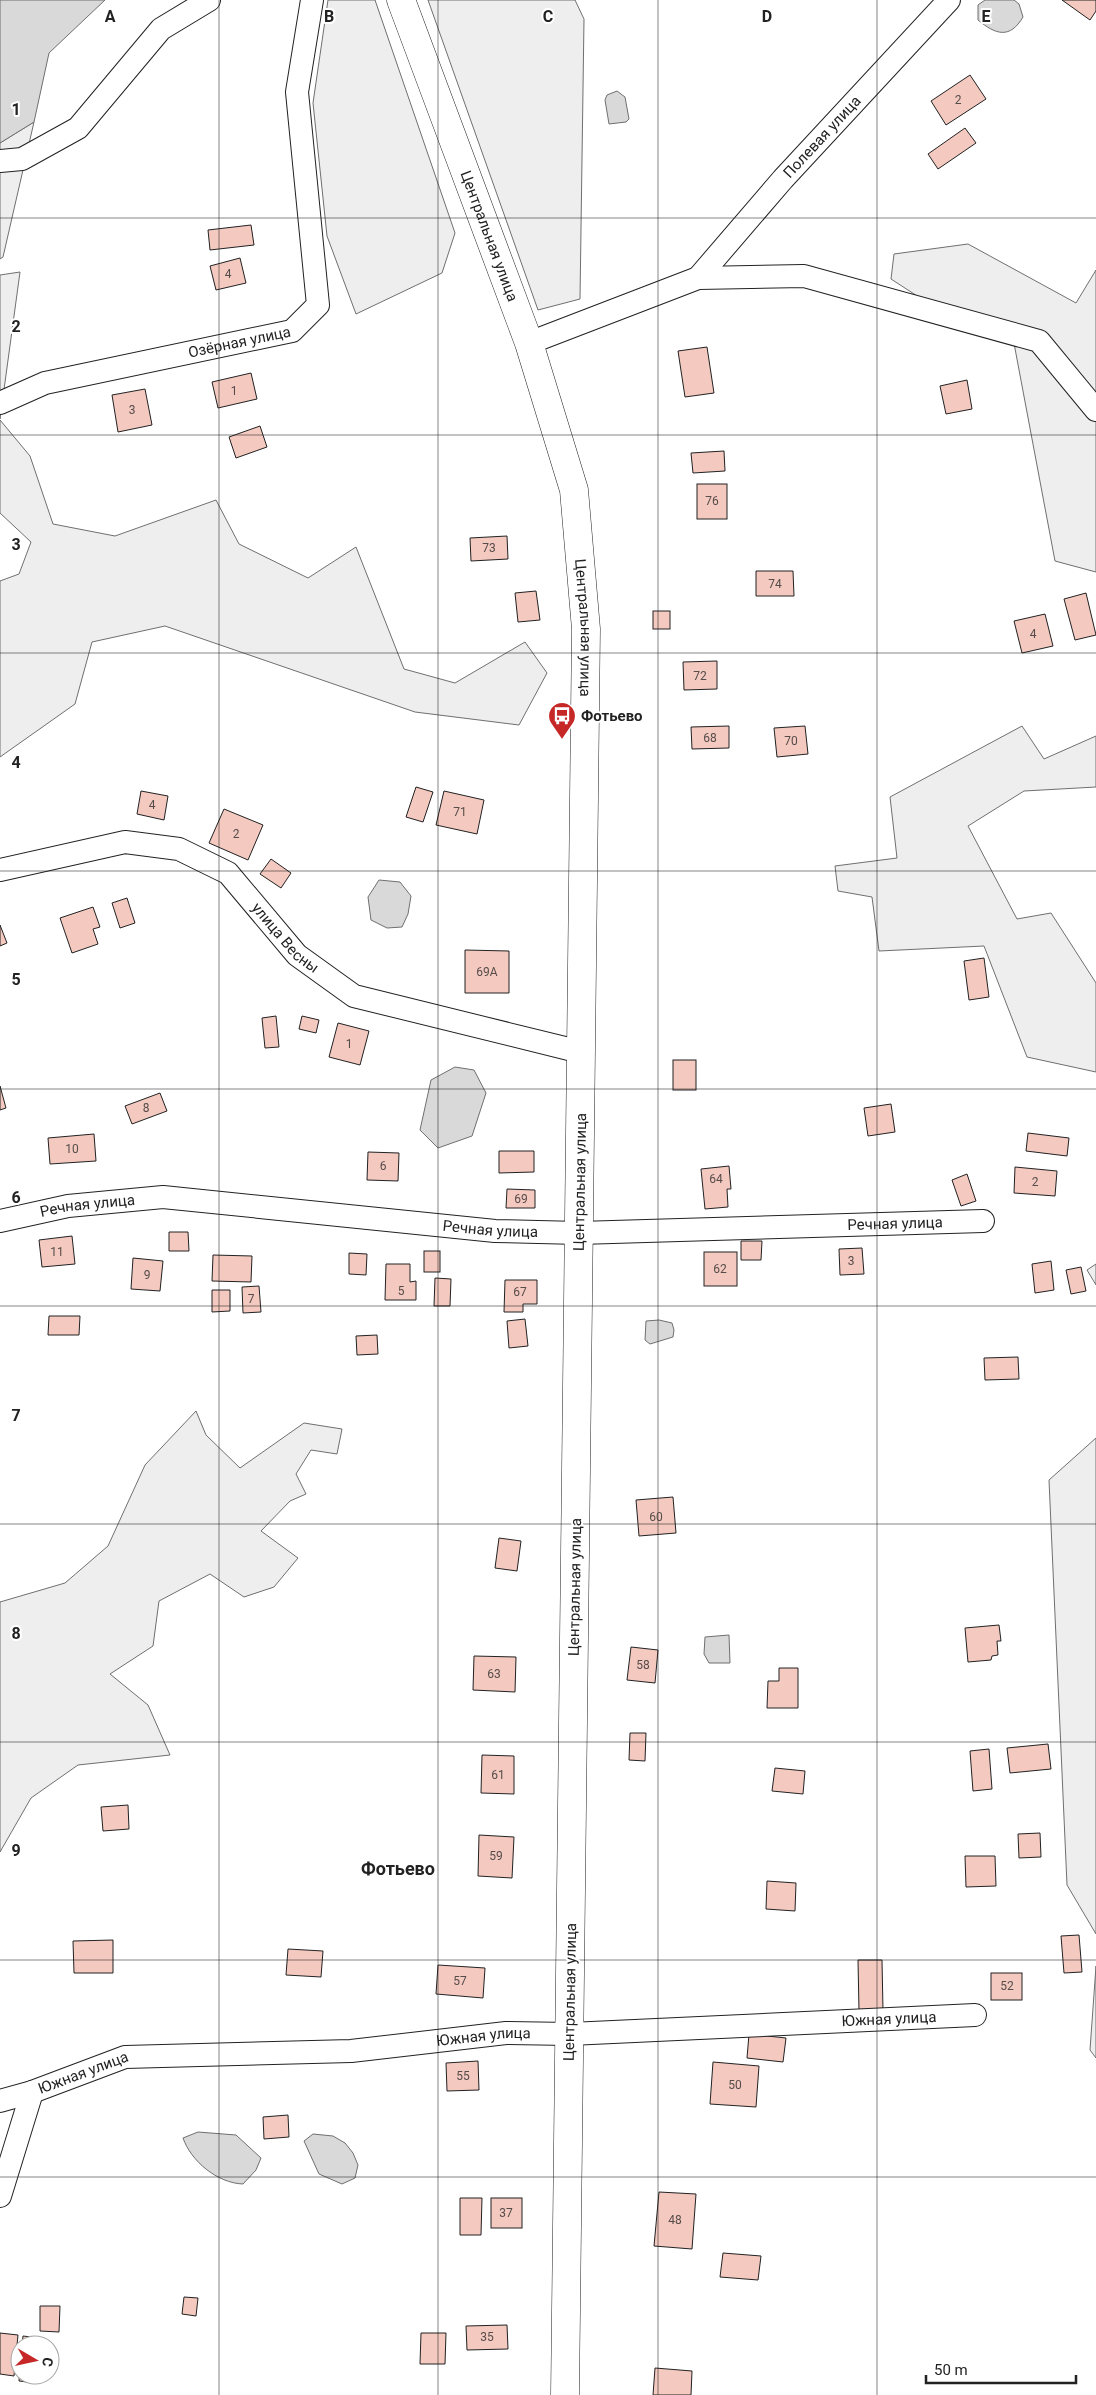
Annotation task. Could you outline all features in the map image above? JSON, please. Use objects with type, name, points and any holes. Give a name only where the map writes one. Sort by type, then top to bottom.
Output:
[{"type":"main road","name":"Центральная улица","points":[[401,0],[529,343],[574,490],[586,629],[565,2395]]},
{"type":"street","points":[[0,161],[22,159],[78,128],[161,29],[209,0]]},
{"type":"street","name":"Озёрная улица","points":[[0,403],[45,383],[292,331],[318,305],[297,92],[312,0]]},
{"type":"street","name":"Полевая улица","points":[[698,278],[783,179],[949,0]]},
{"type":"street","points":[[529,343],[698,278],[804,276],[1039,341],[1096,410]]},
{"type":"street","name":"улица Весны","points":[[0,870],[125,842],[179,850],[228,872],[297,955],[354,996],[581,1052]]},
{"type":"street","name":"Речная улица","points":[[0,1221],[68,1206],[163,1197],[495,1231],[579,1233],[983,1221]]},
{"type":"street","name":"Южная улица","points":[[0,2101],[32,2092],[125,2057],[352,2051],[506,2033],[570,2034],[975,2015]]},
{"type":"street","points":[[0,2196],[32,2092]]},
{"type":"shaded area","points":[[0,0],[105,0],[49,53],[34,122],[0,143]]},
{"type":"shaded area","points":[[328,0],[375,0],[455,233],[442,273],[356,314],[327,236],[313,103]]},
{"type":"shaded area","points":[[428,0],[575,0],[584,19],[580,299],[538,310]]},
{"type":"shaded area","points":[[985,0],[1014,0],[1019,4],[1023,17],[1008,32],[991,29],[978,20],[978,5]]},
{"type":"shaded area","points":[[617,91],[625,97],[629,119],[626,122],[609,124],[605,100],[607,95]]},
{"type":"shaded area","points":[[34,122],[3,257],[0,259],[0,143]]},
{"type":"shaded area","points":[[968,244],[1076,303],[1096,270],[1096,572],[1055,561],[1010,322],[928,303],[891,279],[894,254]]},
{"type":"shaded area","points":[[20,272],[0,419],[0,275]]},
{"type":"shaded area","points":[[0,420],[30,456],[53,524],[115,536],[216,500],[239,544],[308,578],[356,547],[404,669],[455,683],[525,642],[547,673],[519,725],[415,712],[165,626],[92,642],[75,704],[0,757],[0,581],[19,574],[31,542],[0,513]]},
{"type":"shaded area","points":[[1022,726],[1044,759],[1096,736],[1096,787],[1024,791],[968,826],[1017,919],[1051,913],[1096,983],[1096,1072],[1027,1057],[984,946],[879,951],[872,897],[838,891],[835,866],[897,858],[890,797]]},
{"type":"shaded area","points":[[379,880],[400,882],[411,896],[408,914],[402,927],[387,928],[371,920],[368,897]]},
{"type":"shaded area","points":[[455,1067],[474,1070],[486,1093],[472,1136],[438,1148],[420,1130],[431,1080]]},
{"type":"shaded area","points":[[1096,1264],[1096,1285],[1087,1270]]},
{"type":"shaded area","points":[[659,1320],[672,1323],[673,1337],[650,1344],[645,1340],[646,1321]]},
{"type":"shaded area","points":[[196,1411],[206,1435],[240,1468],[304,1423],[342,1429],[337,1454],[311,1450],[296,1474],[306,1494],[290,1501],[261,1531],[298,1558],[274,1587],[244,1597],[210,1574],[159,1601],[153,1646],[110,1674],[148,1705],[170,1755],[78,1765],[31,1798],[0,1852],[0,1602],[65,1583],[108,1546],[145,1465]]},
{"type":"shaded area","points":[[1096,1438],[1096,1934],[1067,1885],[1049,1480]]},
{"type":"shaded area","points":[[729,1635],[730,1663],[709,1663],[704,1654],[705,1637]]},
{"type":"shaded area","points":[[1096,1966],[1096,2058],[1090,2050]]},
{"type":"shaded area","points":[[198,2132],[236,2135],[261,2158],[256,2170],[243,2184],[233,2183],[215,2175],[192,2155],[183,2138]]},
{"type":"shaded area","points":[[313,2134],[333,2136],[345,2143],[353,2153],[358,2165],[355,2178],[342,2184],[319,2174],[304,2141]]},
{"type":"building","points":[[1062,0],[1096,0],[1096,11],[1090,20]]},
{"type":"building","points":[[970,75],[986,99],[946,125],[931,101]]},
{"type":"building","points":[[965,128],[976,143],[938,169],[928,154]]},
{"type":"building","points":[[251,225],[254,245],[210,250],[208,230]]},
{"type":"building","points":[[240,258],[246,283],[216,290],[210,266]]},
{"type":"building","points":[[707,347],[714,393],[685,397],[678,351]]},
{"type":"building","points":[[251,373],[257,399],[218,408],[212,382]]},
{"type":"building","points":[[967,380],[972,409],[946,414],[940,386]]},
{"type":"building","points":[[145,389],[152,425],[118,432],[112,395]]},
{"type":"building","points":[[260,426],[267,447],[236,458],[229,437]]},
{"type":"building","points":[[724,451],[725,471],[693,473],[691,453]]},
{"type":"building","points":[[697,484],[727,484],[727,519],[697,519]]},
{"type":"building","points":[[507,536],[508,559],[471,561],[470,538]]},
{"type":"building","points":[[756,571],[793,571],[794,596],[756,596]]},
{"type":"building","points":[[536,591],[540,620],[518,622],[515,593]]},
{"type":"building","points":[[1086,593],[1096,635],[1075,640],[1064,599]]},
{"type":"building","points":[[653,611],[670,611],[670,629],[653,629]]},
{"type":"building","points":[[1045,614],[1053,646],[1022,653],[1014,621]]},
{"type":"building","points":[[717,661],[717,689],[684,690],[683,662]]},
{"type":"building","points":[[729,726],[729,748],[692,749],[691,727]]},
{"type":"building","points":[[805,726],[808,754],[777,757],[774,728]]},
{"type":"building","points":[[416,787],[433,792],[423,822],[406,817]]},
{"type":"building","points":[[141,791],[168,796],[164,820],[137,814]]},
{"type":"building","points":[[444,791],[484,800],[477,834],[436,825]]},
{"type":"building","points":[[224,809],[263,825],[248,860],[209,843]]},
{"type":"building","points":[[271,859],[291,873],[281,888],[260,874]]},
{"type":"building","points":[[127,898],[135,923],[120,928],[112,903]]},
{"type":"building","points":[[93,907],[100,927],[93,929],[98,944],[72,953],[60,918]]},
{"type":"building","points":[[0,925],[7,943],[0,946]]},
{"type":"building","points":[[465,950],[509,951],[509,993],[465,993]]},
{"type":"building","points":[[984,958],[989,997],[969,1000],[964,961]]},
{"type":"building","points":[[276,1016],[279,1047],[265,1048],[262,1018]]},
{"type":"building","points":[[302,1016],[319,1020],[316,1033],[299,1029]]},
{"type":"building","points":[[338,1023],[369,1031],[360,1065],[329,1057]]},
{"type":"building","points":[[673,1060],[696,1060],[696,1090],[673,1090]]},
{"type":"building","points":[[0,1086],[6,1108],[0,1110]]},
{"type":"building","points":[[160,1093],[167,1111],[132,1124],[125,1106]]},
{"type":"building","points":[[891,1104],[895,1132],[868,1136],[864,1108]]},
{"type":"building","points":[[1028,1133],[1069,1138],[1067,1156],[1026,1151]]},
{"type":"building","points":[[94,1134],[96,1161],[50,1164],[48,1138]]},
{"type":"building","points":[[499,1151],[534,1151],[534,1172],[499,1173]]},
{"type":"building","points":[[368,1152],[399,1153],[398,1181],[367,1180]]},
{"type":"building","points":[[729,1166],[731,1189],[727,1189],[728,1207],[705,1209],[701,1169]]},
{"type":"building","points":[[1015,1167],[1057,1171],[1055,1196],[1014,1193]]},
{"type":"building","points":[[967,1174],[976,1201],[961,1206],[952,1180]]},
{"type":"building","points":[[507,1189],[535,1190],[535,1208],[506,1208]]},
{"type":"building","points":[[169,1232],[188,1232],[189,1251],[169,1251]]},
{"type":"building","points":[[72,1236],[75,1264],[42,1267],[39,1240]]},
{"type":"building","points":[[741,1241],[762,1241],[761,1260],[741,1260]]},
{"type":"building","points":[[862,1248],[864,1274],[840,1275],[839,1249]]},
{"type":"building","points":[[424,1251],[440,1251],[440,1272],[424,1272]]},
{"type":"building","points":[[704,1252],[737,1252],[737,1286],[704,1286]]},
{"type":"building","points":[[349,1253],[367,1254],[366,1275],[349,1274]]},
{"type":"building","points":[[213,1255],[252,1256],[251,1282],[212,1281]]},
{"type":"building","points":[[133,1258],[163,1261],[160,1291],[131,1289]]},
{"type":"building","points":[[1051,1261],[1054,1290],[1035,1293],[1032,1264]]},
{"type":"building","points":[[386,1264],[410,1264],[410,1282],[416,1281],[416,1300],[385,1300]]},
{"type":"building","points":[[1081,1267],[1086,1291],[1071,1294],[1066,1270]]},
{"type":"building","points":[[435,1278],[451,1279],[450,1306],[434,1306]]},
{"type":"building","points":[[505,1280],[537,1280],[537,1304],[523,1304],[523,1312],[504,1312]]},
{"type":"building","points":[[259,1286],[261,1312],[243,1313],[242,1287]]},
{"type":"building","points":[[212,1290],[230,1290],[230,1311],[212,1312]]},
{"type":"building","points":[[49,1316],[80,1316],[79,1335],[48,1335]]},
{"type":"building","points":[[525,1319],[528,1346],[509,1348],[507,1321]]},
{"type":"building","points":[[377,1335],[378,1354],[357,1355],[356,1336]]},
{"type":"building","points":[[1018,1357],[1019,1379],[985,1380],[984,1358]]},
{"type":"building","points":[[673,1497],[676,1533],[639,1536],[636,1500]]},
{"type":"building","points":[[499,1538],[521,1541],[517,1571],[495,1568]]},
{"type":"building","points":[[999,1625],[1001,1641],[997,1641],[998,1655],[992,1656],[991,1660],[968,1662],[965,1628]]},
{"type":"building","points":[[631,1647],[658,1650],[655,1683],[627,1680]]},
{"type":"building","points":[[474,1656],[516,1657],[515,1692],[473,1690]]},
{"type":"building","points":[[779,1668],[798,1668],[798,1708],[767,1708],[768,1681],[779,1681]]},
{"type":"building","points":[[630,1733],[646,1733],[645,1761],[629,1760]]},
{"type":"building","points":[[1048,1744],[1051,1769],[1010,1773],[1007,1748]]},
{"type":"building","points":[[989,1749],[992,1789],[973,1791],[970,1751]]},
{"type":"building","points":[[482,1755],[514,1756],[514,1794],[481,1793]]},
{"type":"building","points":[[775,1768],[805,1771],[803,1794],[772,1791]]},
{"type":"building","points":[[128,1805],[129,1829],[103,1831],[101,1807]]},
{"type":"building","points":[[1040,1833],[1041,1857],[1019,1858],[1018,1834]]},
{"type":"building","points":[[479,1835],[514,1837],[512,1878],[478,1876]]},
{"type":"building","points":[[965,1856],[995,1856],[996,1886],[966,1887]]},
{"type":"building","points":[[767,1881],[796,1883],[795,1911],[766,1909]]},
{"type":"building","points":[[1079,1935],[1082,1972],[1064,1973],[1061,1936]]},
{"type":"building","points":[[113,1940],[113,1973],[74,1973],[73,1941]]},
{"type":"building","points":[[288,1949],[323,1951],[321,1977],[286,1975]]},
{"type":"building","points":[[858,1960],[882,1960],[883,2011],[859,2011]]},
{"type":"building","points":[[438,1965],[485,1968],[483,1998],[436,1994]]},
{"type":"building","points":[[991,1973],[1022,1973],[1022,2000],[991,2000]]},
{"type":"building","points":[[749,2034],[786,2038],[783,2062],[747,2058]]},
{"type":"building","points":[[478,2061],[479,2090],[447,2091],[446,2063]]},
{"type":"building","points":[[713,2062],[759,2066],[756,2107],[710,2104]]},
{"type":"building","points":[[288,2115],[289,2137],[264,2139],[263,2117]]},
{"type":"building","points":[[659,2192],[696,2194],[692,2249],[654,2246]]},
{"type":"building","points":[[460,2198],[482,2198],[481,2235],[460,2235]]},
{"type":"building","points":[[491,2198],[522,2198],[522,2228],[491,2228]]},
{"type":"building","points":[[723,2253],[761,2256],[758,2280],[720,2277]]},
{"type":"building","points":[[184,2297],[198,2298],[196,2316],[182,2314]]},
{"type":"building","points":[[40,2306],[60,2306],[59,2332],[40,2331]]},
{"type":"building","points":[[507,2325],[508,2349],[467,2350],[466,2326]]},
{"type":"building","points":[[0,2333],[18,2335],[10,2335],[10,2375],[0,2374]]},
{"type":"building","points":[[421,2333],[446,2333],[445,2364],[420,2364]]},
{"type":"building","points":[[655,2368],[692,2371],[691,2395],[653,2395]]},
{"type":"place","name":"Фотьево","points":[[562,740]]},
{"type":"district","name":"Фотьево","points":[[398,1869]]}]
